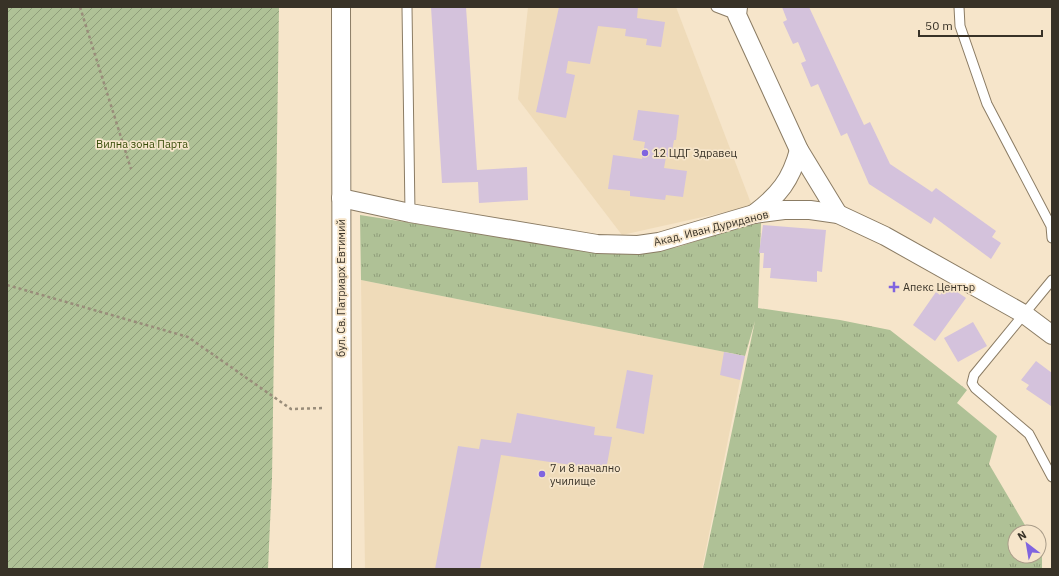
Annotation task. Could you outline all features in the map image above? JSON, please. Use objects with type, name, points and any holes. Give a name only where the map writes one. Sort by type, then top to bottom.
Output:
[{"type":"street","name":"бул. Св. Патриарх Евтимий","points":[[341,7],[342,569]]},
{"type":"street","points":[[736,10],[800,150],[838,214]]},
{"type":"street","points":[[754,214],[774,198],[783,188],[794,169],[800,150]]},
{"type":"street","name":"Акад. Иван Дуриданов","points":[[341,198],[410,213],[597,244],[618,245],[659,242],[754,214],[797,209],[838,214],[885,236],[1024,314],[1052,335]]},
{"type":"lane","points":[[407,7],[410,213]]},
{"type":"lane","points":[[716,7],[736,10]]},
{"type":"lane","points":[[959,7],[960,26],[987,104],[1051,226],[1052,238]]},
{"type":"lane","points":[[1052,280],[974,375],[972,383],[975,388],[1029,434],[1052,477]]},
{"type":"path","points":[[80,7],[131,169]]},
{"type":"path","points":[[7,285],[188,337],[291,409],[342,408]]},
{"type":"shaded area","name":"12 ЦДГ Здравец","points":[[528,7],[676,7],[752,206],[622,235],[518,99]]},
{"type":"shaded area","name":"7 и 8 начално училище","points":[[361,280],[745,356],[702,569],[365,569]]},
{"type":"green space","name":"Вилна зона Парта","points":[[7,7],[279,7],[272,479],[268,569],[7,569]]},
{"type":"green space","points":[[360,215],[604,253],[646,252],[678,247],[742,226],[761,223],[758,308],[840,320],[890,330],[967,390],[957,403],[997,436],[989,464],[1024,524],[1007,524],[1007,564],[1042,564],[1042,569],[703,569],[755,321],[745,356],[361,280]]},
{"type":"building","points":[[431,7],[466,7],[477,170],[527,167],[528,200],[479,203],[478,182],[442,183]]},
{"type":"building","points":[[559,7],[638,7],[637,18],[665,22],[661,47],[646,45],[647,39],[625,36],[626,29],[598,26],[590,64],[568,61],[566,73],[575,75],[566,118],[536,112]]},
{"type":"building","points":[[782,7],[809,7],[864,125],[870,122],[890,164],[932,192],[936,188],[996,231],[992,237],[1001,243],[991,259],[934,217],[931,224],[869,184],[847,133],[841,136],[818,84],[811,87],[801,63],[806,61],[798,42],[793,44],[783,22],[787,20]]},
{"type":"building","points":[[638,110],[679,115],[676,140],[674,140],[671,157],[666,157],[664,168],[687,171],[683,197],[666,195],[665,200],[630,196],[630,191],[608,189],[613,155],[642,159],[645,142],[633,140]]},
{"type":"building","points":[[763,225],[826,230],[822,272],[817,271],[817,282],[770,278],[771,268],[763,268],[764,253],[759,253]]},
{"type":"building","points":[[947,285],[966,298],[935,341],[913,325],[936,292],[940,295]]},
{"type":"building","points":[[973,322],[987,346],[958,362],[944,338]]},
{"type":"building","points":[[724,352],[745,356],[740,380],[720,375]]},
{"type":"building","points":[[1036,361],[1052,373],[1051,406],[1026,389],[1029,385],[1021,380]]},
{"type":"building","points":[[627,370],[653,375],[644,434],[616,428]]},
{"type":"building","points":[[517,413],[595,427],[594,435],[612,437],[606,470],[501,455],[480,569],[435,569],[458,446],[479,449],[481,439],[511,443]]},
{"type":"place","name":"12 ЦДГ Здравец","points":[[645,153]]},
{"type":"place","name":"Апекс Център","points":[[894,287]]},
{"type":"place","name":"7 и 8 начално училище","points":[[542,474]]}]
